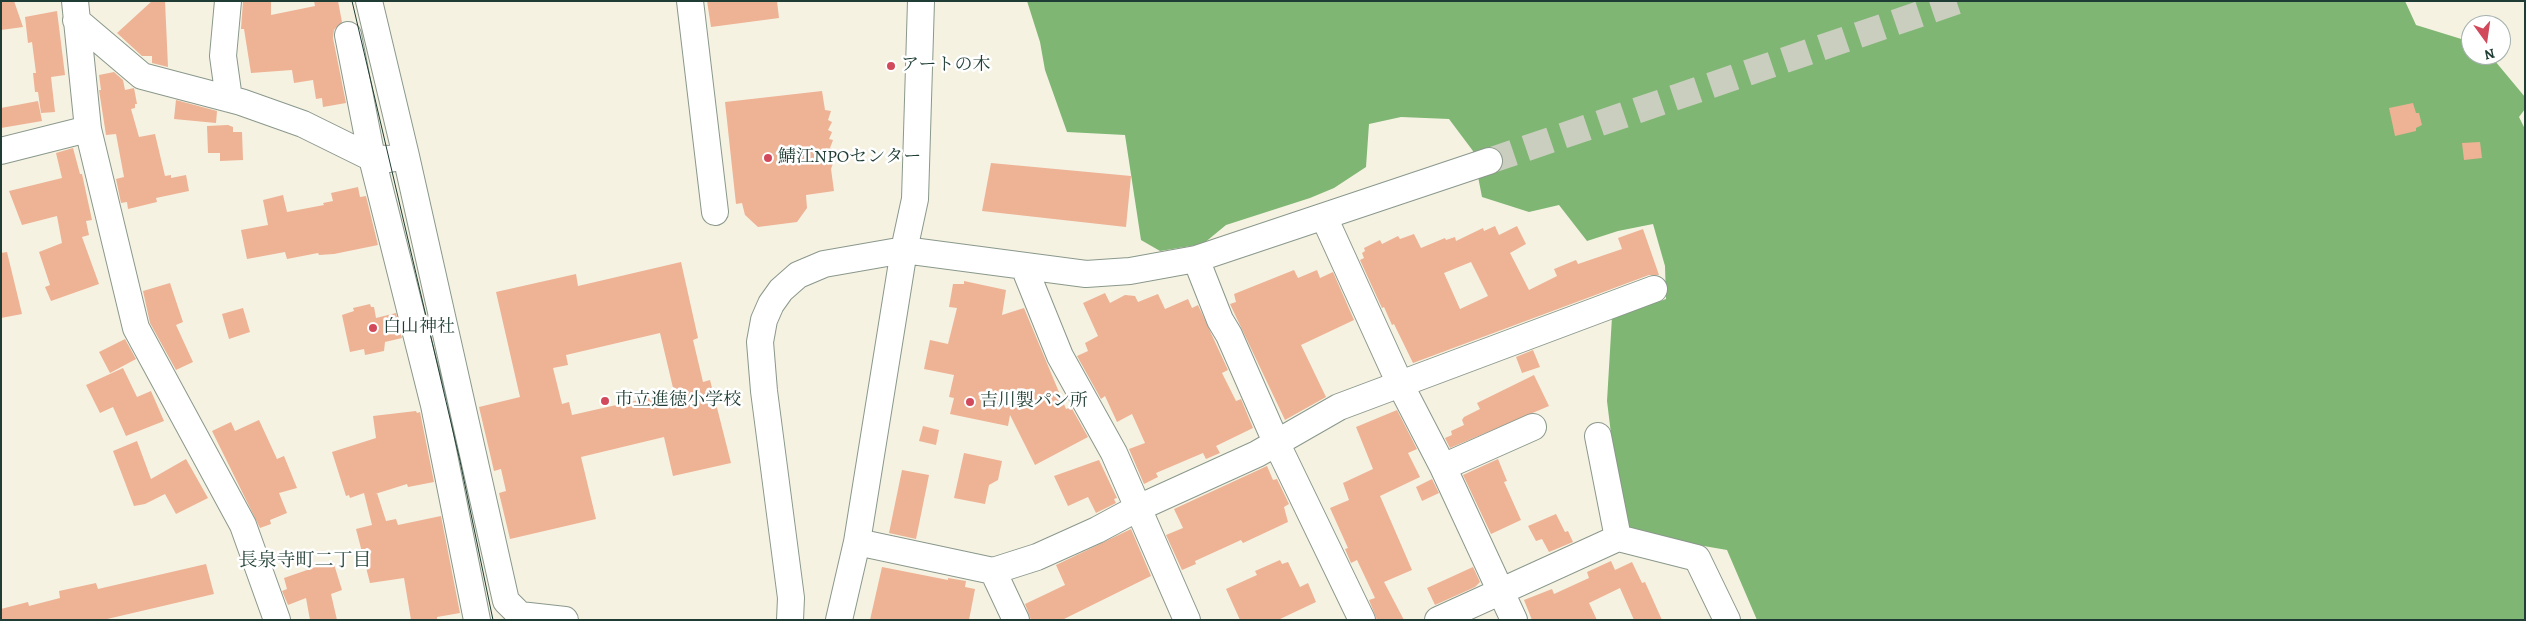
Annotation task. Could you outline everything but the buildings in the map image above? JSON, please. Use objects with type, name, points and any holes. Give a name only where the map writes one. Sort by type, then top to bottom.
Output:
[{"type":"street","points":[[228,1],[223,56],[229,99]]},
{"type":"street","points":[[369,1],[406,156],[506,601],[520,615],[565,620]]},
{"type":"street","points":[[690,1],[715,212]]},
{"type":"street","points":[[839,620],[857,542],[904,250],[915,199],[921,1]]},
{"type":"street","points":[[76,11],[142,76],[229,99],[303,124],[372,158],[389,159],[406,156]]},
{"type":"street","points":[[76,11],[88,129],[136,328],[243,525],[277,620]]},
{"type":"street","points":[[348,35],[372,158],[434,405],[477,620]]},
{"type":"street","points":[[1,151],[88,129]]},
{"type":"street","points":[[790,620],[791,598],[764,391],[760,342],[764,320],[781,290],[798,275],[824,264],[904,250],[1086,274],[1130,271],[1196,259],[1489,161]]},
{"type":"street","points":[[1324,216],[1400,384],[1443,467],[1514,620]]},
{"type":"street","points":[[1196,259],[1220,320],[1229,335],[1276,442],[1362,620]]},
{"type":"street","points":[[1024,267],[1060,356],[1114,453],[1136,509],[1187,620]]},
{"type":"street","points":[[857,542],[993,571],[1037,557],[1097,530],[1136,509],[1257,454],[1339,407],[1654,289]]},
{"type":"street","points":[[1443,467],[1533,427]]},
{"type":"street","points":[[1598,436],[1618,538]]},
{"type":"street","points":[[1438,620],[1618,538],[1697,558],[1727,620]]},
{"type":"street","points":[[993,571],[1016,620]]},
{"type":"green space","points":[[1027,1],[2405,1],[2416,25],[2461,39],[2461,65],[2498,65],[2525,97],[2525,109],[2519,117],[2525,129],[2525,620],[1757,620],[1727,550],[1623,532],[1607,401],[1612,317],[1666,299],[1665,266],[1653,224],[1618,231],[1587,241],[1559,205],[1529,212],[1482,197],[1473,151],[1449,119],[1401,117],[1369,124],[1366,167],[1334,188],[1310,198],[1226,225],[1203,244],[1160,251],[1141,240],[1125,135],[1067,132],[1045,70],[1040,42]]},
{"type":"tunnel","points":[[1489,161],[1958,1]]},
{"type":"tram line","points":[[352,1],[460,461],[493,620]]},
{"type":"place","name":"アートの木","points":[[891,66]]},
{"type":"place","name":"鯖江NPOセンター","points":[[768,158]]},
{"type":"place","name":"白山神社","points":[[373,328]]},
{"type":"place","name":"市立進徳小学校","points":[[605,401]]},
{"type":"place","name":"吉川製パン所","points":[[970,402]]},
{"type":"district","name":"長泉寺町二丁目","points":[[305,561]]}]
